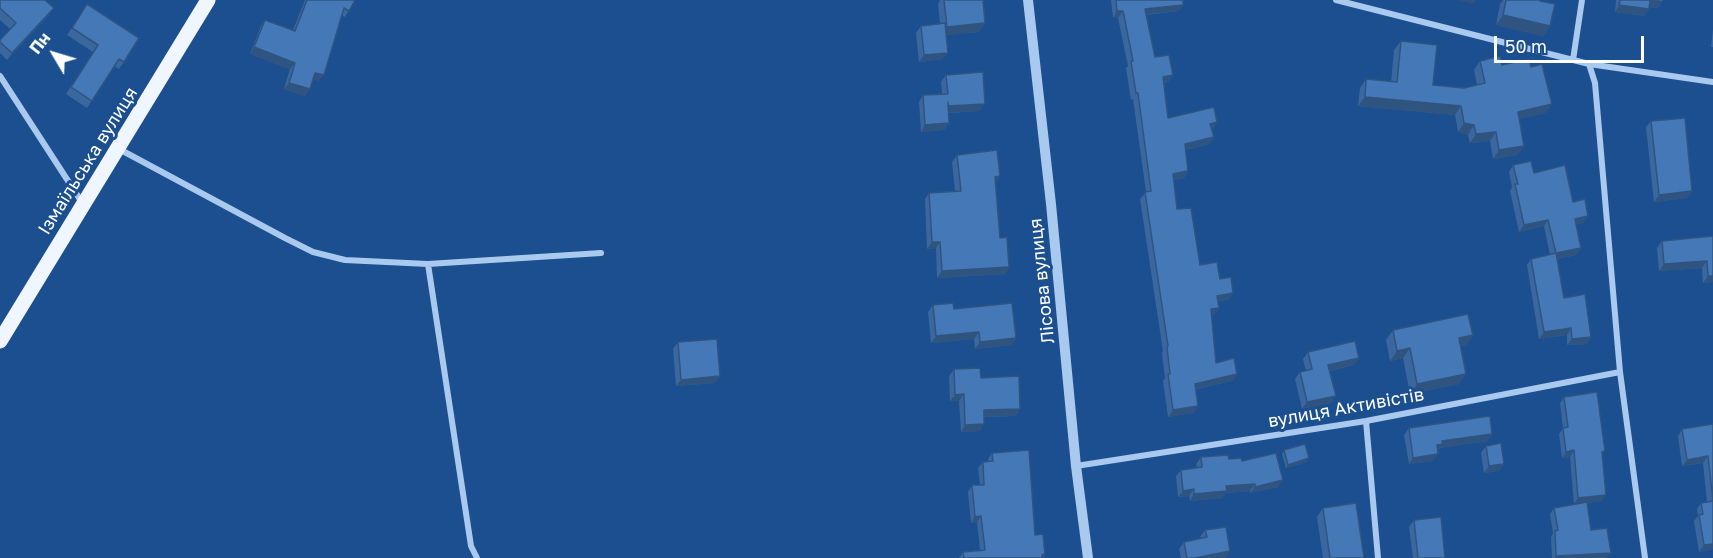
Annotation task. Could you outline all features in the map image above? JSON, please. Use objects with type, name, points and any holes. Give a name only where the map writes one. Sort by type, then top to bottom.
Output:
[{"type":"main road","name":"Ізмаїльська вулиця","points":[[0,341],[208,0]]},
{"type":"street","name":"Лісова вулиця","points":[[1028,0],[1051,204],[1076,466],[1088,558]]},
{"type":"street","points":[[1336,0],[1589,64],[1713,81]]},
{"type":"street","points":[[1573,60],[1582,0]]},
{"type":"street","points":[[1589,64],[1595,83],[1620,372],[1644,558]]},
{"type":"street","points":[[0,76],[84,205]]},
{"type":"street","points":[[118,148],[313,252],[345,260],[428,264],[601,253]]},
{"type":"street","points":[[428,264],[471,546],[477,558]]},
{"type":"street","name":"вулиця Активістів","points":[[1076,466],[1366,421],[1620,372]]},
{"type":"street","points":[[1366,421],[1378,558]]},
{"type":"building","points":[[0,0],[45,0],[54,8],[12,53],[0,40],[16,23],[0,8]]},
{"type":"building","points":[[307,0],[355,0],[349,11],[344,8],[324,75],[315,73],[310,89],[289,83],[295,63],[254,47],[265,20],[295,31]]},
{"type":"building","points":[[944,0],[983,0],[985,23],[947,27]]},
{"type":"building","points":[[1116,0],[1183,0],[1183,5],[1145,9],[1155,57],[1169,55],[1173,75],[1163,77],[1168,118],[1214,107],[1217,122],[1210,124],[1214,137],[1185,144],[1188,171],[1173,174],[1177,209],[1191,208],[1200,265],[1217,262],[1220,279],[1231,277],[1233,293],[1217,296],[1219,308],[1211,309],[1216,363],[1234,358],[1237,374],[1195,384],[1198,406],[1173,410],[1168,374],[1170,374],[1168,346],[1145,192],[1151,191],[1138,93],[1136,93],[1131,61],[1133,61],[1123,11],[1117,11]]},
{"type":"building","points":[[1506,0],[1540,0],[1555,4],[1550,26],[1503,15]]},
{"type":"building","points":[[1620,0],[1650,0],[1649,9],[1619,5]]},
{"type":"building","points":[[87,4],[139,38],[124,62],[119,59],[92,101],[71,87],[98,45],[72,28]]},
{"type":"building","points":[[945,23],[948,53],[924,55],[921,26]]},
{"type":"building","points":[[1401,41],[1437,45],[1433,85],[1464,88],[1485,83],[1480,61],[1500,56],[1502,65],[1529,59],[1531,67],[1542,64],[1552,104],[1518,112],[1524,146],[1499,150],[1496,132],[1476,134],[1474,125],[1464,123],[1461,106],[1365,97],[1366,79],[1397,82]]},
{"type":"building","points":[[983,72],[985,104],[948,106],[949,123],[925,125],[923,95],[948,94],[946,75]]},
{"type":"building","points":[[1685,118],[1692,191],[1659,195],[1651,121]]},
{"type":"building","points":[[997,150],[1000,176],[995,177],[1000,238],[1007,237],[1009,267],[942,271],[940,242],[932,242],[929,193],[961,191],[957,155]]},
{"type":"building","points":[[1531,161],[1534,173],[1565,165],[1573,202],[1585,199],[1588,216],[1575,219],[1581,248],[1556,253],[1548,220],[1524,225],[1513,165]]},
{"type":"building","points":[[1713,236],[1713,276],[1708,276],[1707,261],[1664,264],[1662,241]]},
{"type":"building","points":[[1556,253],[1564,298],[1585,294],[1591,337],[1572,339],[1571,328],[1544,332],[1531,259]]},
{"type":"building","points":[[953,303],[954,309],[1012,303],[1016,338],[980,342],[979,332],[936,336],[933,305]]},
{"type":"building","points":[[1468,314],[1473,335],[1459,338],[1466,374],[1417,384],[1410,348],[1397,351],[1393,330]]},
{"type":"building","points":[[717,339],[720,376],[681,380],[678,342]]},
{"type":"building","points":[[1355,341],[1359,358],[1328,365],[1336,396],[1307,402],[1300,372],[1312,369],[1308,352]]},
{"type":"building","points":[[980,368],[981,378],[1019,376],[1020,409],[984,410],[984,424],[965,425],[964,394],[955,395],[954,369]]},
{"type":"building","points":[[1597,392],[1605,451],[1602,452],[1606,495],[1578,498],[1574,450],[1566,452],[1563,428],[1568,427],[1564,397]]},
{"type":"building","points":[[1490,416],[1492,434],[1442,441],[1443,444],[1437,445],[1438,454],[1413,458],[1409,428]]},
{"type":"building","points":[[1713,424],[1713,501],[1708,456],[1687,460],[1682,429]]},
{"type":"building","points":[[1501,443],[1504,464],[1489,466],[1486,446]]},
{"type":"building","points":[[1305,444],[1309,458],[1288,465],[1284,450]]},
{"type":"building","points":[[1029,450],[1035,535],[1043,534],[1045,554],[1042,558],[964,558],[963,552],[985,550],[981,516],[975,517],[972,485],[984,485],[983,462],[993,461],[992,453]]},
{"type":"building","points":[[1276,453],[1283,480],[1255,487],[1255,484],[1226,486],[1227,491],[1194,494],[1194,489],[1183,491],[1181,470],[1202,467],[1201,457],[1228,455],[1229,459],[1241,458],[1242,461]]},
{"type":"building","points":[[1713,501],[1713,544],[1704,545],[1699,515],[1703,514],[1701,503]]},
{"type":"building","points":[[1587,502],[1591,530],[1607,528],[1611,553],[1556,556],[1555,531],[1558,530],[1554,508]]},
{"type":"building","points":[[1356,503],[1364,558],[1330,558],[1323,508]]},
{"type":"building","points":[[1441,517],[1445,558],[1418,558],[1414,520]]},
{"type":"building","points":[[1226,527],[1230,551],[1187,558],[1184,542],[1207,537],[1205,530]]}]
